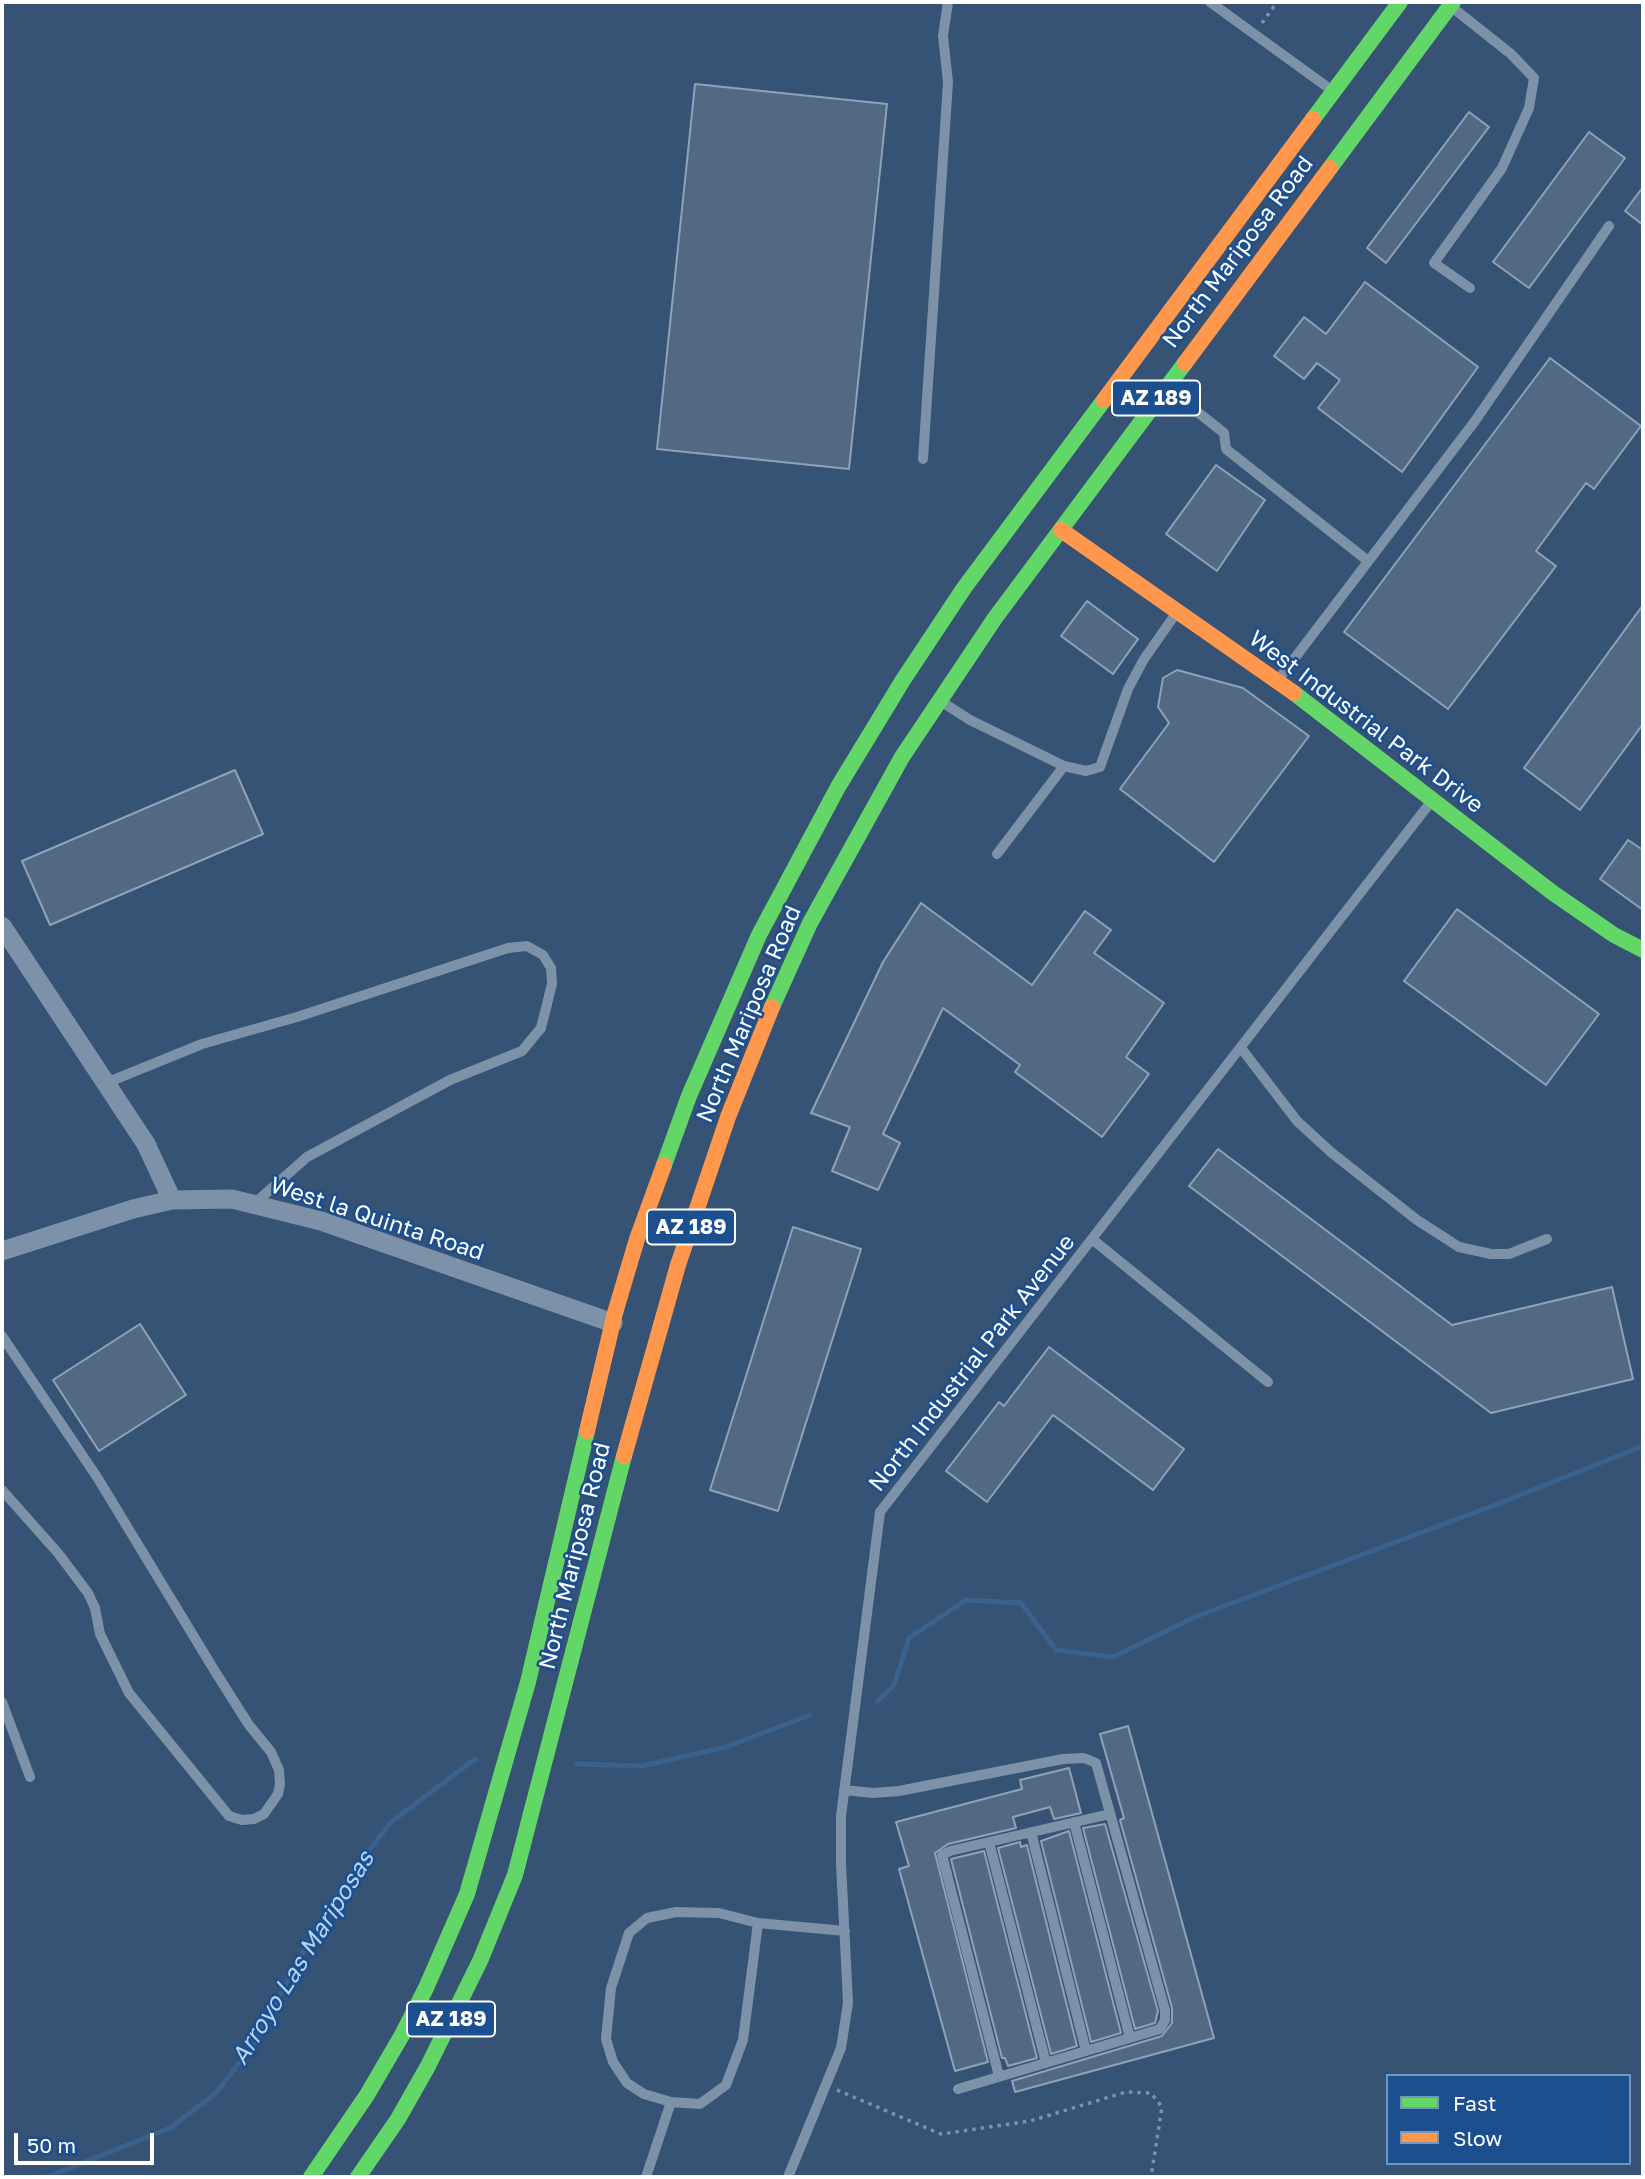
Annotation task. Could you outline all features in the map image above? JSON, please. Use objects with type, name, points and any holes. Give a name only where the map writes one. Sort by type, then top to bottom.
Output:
[{"type":"main road","name":"North Mariposa Road","points":[[310,2177],[367,2095],[402,2035],[449,1938],[477,1864],[528,1682],[613,1323],[645,1215],[709,1047],[759,935],[838,787],[964,587],[1400,2]]},
{"type":"main road","name":"North Mariposa Road","points":[[358,2177],[398,2119],[434,2055],[480,1961],[506,1897],[522,1850],[636,1413],[678,1265],[728,1117],[776,998],[810,923],[874,805],[938,700],[995,618],[1452,4]]},
{"type":"main road","points":[[1093,442],[1138,368],[1231,229]]},
{"type":"main road","points":[[1038,535],[1046,530],[1061,530],[1055,516],[1058,506]]},
{"type":"main road","name":"West Industrial Park Drive","points":[[1061,530],[1277,680],[1553,893],[1614,935],[1643,950]]},
{"type":"main road","points":[[838,787],[944,648]]},
{"type":"main road","points":[[751,1015],[816,898],[874,805]]},
{"type":"main road","points":[[613,1323],[626,1319],[631,1311]]},
{"type":"main road","points":[[613,1323],[621,1330],[625,1339]]},
{"type":"main road","points":[[542,1773],[553,1676],[577,1573]]},
{"type":"street","points":[[2,926],[146,1144],[172,1200]]},
{"type":"street","name":"West la Quinta Road","points":[[2,1251],[133,1209],[172,1200],[232,1199],[321,1221],[613,1323]]},
{"type":"lane","points":[[923,459],[948,82],[943,36],[948,2]]},
{"type":"lane","points":[[1210,2],[1333,91]]},
{"type":"lane","points":[[1452,4],[1511,54],[1534,78],[1529,108],[1502,168],[1434,263],[1470,288]]},
{"type":"lane","points":[[1277,680],[1475,421],[1609,226]]},
{"type":"lane","points":[[1165,387],[1224,433],[1226,449],[1368,561]]},
{"type":"lane","points":[[938,700],[970,720],[1064,766],[1086,771],[1100,767],[1128,689],[1144,659],[1178,611]]},
{"type":"lane","points":[[997,855],[1064,766]]},
{"type":"lane","name":"North Industrial Park Avenue","points":[[788,2177],[841,2048],[848,2003],[841,1816],[880,1512],[1433,800]]},
{"type":"lane","points":[[106,1083],[202,1044],[297,1017],[508,948],[527,946],[543,955],[551,968],[552,984],[541,1028],[522,1051],[450,1080],[307,1157],[254,1204]]},
{"type":"lane","points":[[1241,1048],[1297,1121],[1332,1153],[1416,1220],[1459,1247],[1491,1254],[1509,1254],[1547,1239]]},
{"type":"lane","points":[[1092,1239],[1268,1382]]},
{"type":"lane","points":[[2,1336],[97,1477],[216,1673],[271,1752],[279,1770],[280,1784],[278,1794],[264,1814],[254,1819],[242,1820],[229,1816],[129,1693],[100,1634],[95,1608],[88,1593],[58,1553],[2,1490]]},
{"type":"lane","points":[[2,1702],[30,1777]]},
{"type":"lane","points":[[844,1790],[873,1793],[899,1791],[1063,1759],[1084,1758],[1096,1763],[1166,2010],[1165,2020],[1160,2029],[958,2089]]},
{"type":"lane","points":[[999,2076],[941,1857],[945,1852],[1110,1814]]},
{"type":"lane","points":[[1074,1822],[1130,2038]]},
{"type":"lane","points":[[1031,1832],[1086,2051]]},
{"type":"lane","points":[[989,1842],[1046,2063]]},
{"type":"lane","points":[[758,1923],[743,2040],[726,2085],[700,2104],[671,2102],[644,2094],[627,2083],[613,2062],[606,2039],[611,1989],[629,1933],[648,1918],[676,1912],[719,1913],[758,1923],[845,1931]]},
{"type":"lane","points":[[646,2177],[671,2102]]},
{"type":"path","points":[[1253,35],[1277,2]]},
{"type":"path","points":[[826,2085],[941,2134],[1030,2121],[1126,2092],[1151,2092],[1162,2107],[1151,2177]]},
{"type":"building","points":[[695,84],[887,104],[849,469],[657,449]]},
{"type":"building","points":[[1469,112],[1489,127],[1386,263],[1367,248]]},
{"type":"building","points":[[1589,132],[1625,158],[1529,288],[1493,262]]},
{"type":"building","points":[[1643,187],[1643,225],[1625,211]]},
{"type":"building","points":[[1365,282],[1478,367],[1402,472],[1318,408],[1340,380],[1317,363],[1304,379],[1274,356],[1304,317],[1326,334]]},
{"type":"building","points":[[1550,358],[1641,426],[1594,489],[1586,483],[1536,551],[1556,566],[1448,709],[1344,632]]},
{"type":"building","points":[[1216,465],[1265,500],[1217,571],[1166,534]]},
{"type":"building","points":[[1087,601],[1138,639],[1113,674],[1061,636]]},
{"type":"building","points":[[1643,605],[1643,724],[1580,810],[1524,768]]},
{"type":"building","points":[[1177,670],[1243,688],[1309,736],[1214,862],[1120,789],[1169,723],[1158,707],[1163,678]]},
{"type":"building","points":[[235,770],[263,834],[50,925],[22,861]]},
{"type":"building","points":[[1628,840],[1643,850],[1643,910],[1600,879]]},
{"type":"building","points":[[921,903],[1032,985],[1085,911],[1111,930],[1094,953],[1164,1003],[1126,1057],[1149,1074],[1102,1137],[1015,1072],[1020,1065],[943,1008],[883,1134],[900,1143],[878,1190],[832,1171],[850,1127],[811,1113],[883,962]]},
{"type":"building","points":[[1457,909],[1599,1014],[1546,1085],[1404,981]]},
{"type":"building","points":[[1218,1149],[1452,1325],[1612,1287],[1633,1379],[1491,1413],[1189,1186]]},
{"type":"building","points":[[793,1227],[861,1249],[778,1511],[710,1490]]},
{"type":"building","points":[[140,1324],[186,1395],[99,1451],[53,1380]]},
{"type":"building","points":[[1049,1347],[1184,1449],[1153,1490],[1053,1415],[987,1502],[946,1471],[999,1402],[1004,1406]]},
{"type":"building","points":[[1128,1726],[1214,2038],[1015,2092],[1012,2081],[1162,2036],[1172,2023],[1172,2008],[1120,1820],[1124,1818],[1100,1734]]},
{"type":"building","points":[[1069,1768],[1081,1813],[1054,1819],[1050,1807],[1013,1817],[1016,1828],[948,1844],[935,1853],[988,2062],[955,2071],[899,1869],[909,1866],[896,1822],[1022,1789],[1020,1780]]},
{"type":"building","points":[[1105,1824],[1158,2011],[1155,2023],[1135,2029],[1083,1828]]},
{"type":"building","points":[[1069,1831],[1121,2033],[1091,2042],[1041,1841]]},
{"type":"building","points":[[1020,1842],[1021,1847],[1027,1845],[1077,2046],[1051,2054],[998,1848]]},
{"type":"building","points":[[984,1851],[1037,2058],[1008,2066],[1005,2058],[1002,2058],[951,1859]]},
{"type":"waterway","points":[[877,1702],[894,1685],[909,1638],[966,1600],[1021,1603],[1056,1650],[1113,1657],[1195,1617],[1495,1505],[1643,1446]]},
{"type":"waterway","points":[[577,1764],[642,1766],[726,1747],[810,1715]]},
{"type":"waterway","name":"Arroyo Las Mariposas","points":[[47,2177],[170,2128],[216,2093],[253,2045],[316,1928],[353,1871],[391,1822],[475,1759]]},
{"type":"traffic: fast","points":[[1313,119],[1400,2]]},
{"type":"traffic: fast","points":[[1330,168],[1453,2]]},
{"type":"traffic: fast","points":[[772,1007],[810,923],[902,757],[995,618],[1185,363]]},
{"type":"traffic: fast","points":[[664,1165],[689,1096],[759,935],[838,787],[903,680],[964,588],[1104,400]]},
{"type":"traffic: fast","points":[[1294,693],[1553,893],[1614,935],[1643,950]]},
{"type":"traffic: fast","points":[[311,2177],[367,2095],[402,2035],[426,1988],[467,1894],[528,1682],[587,1431]]},
{"type":"traffic: fast","points":[[358,2177],[398,2119],[428,2066],[480,1961],[515,1875],[624,1456]]},
{"type":"traffic: slow","points":[[1104,400],[1313,119]]},
{"type":"traffic: slow","points":[[1185,363],[1330,168]]},
{"type":"traffic: slow","points":[[1061,530],[1294,693]]},
{"type":"traffic: slow","points":[[624,1456],[678,1265],[728,1117],[772,1007]]},
{"type":"traffic: slow","points":[[587,1431],[615,1313],[637,1239],[664,1165]]}]
